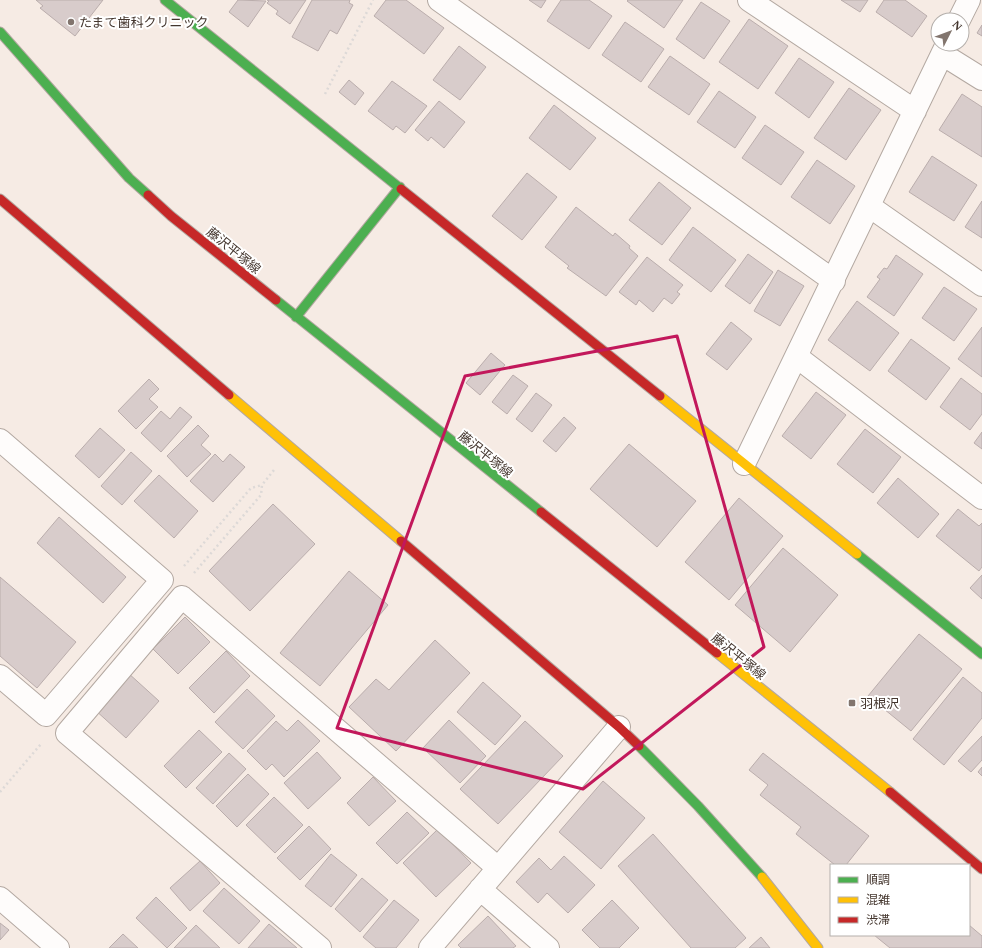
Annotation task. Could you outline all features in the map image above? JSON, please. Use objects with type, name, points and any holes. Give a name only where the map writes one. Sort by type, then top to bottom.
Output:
[{"type":"street","points":[[164,0],[400,187],[982,654]]},
{"type":"street","points":[[438,0],[834,281]]},
{"type":"street","points":[[749,0],[915,111]]},
{"type":"street","points":[[963,12],[969,0]]},
{"type":"street","name":"藤沢平塚線","points":[[0,32],[129,178],[171,216],[920,816],[982,869]]},
{"type":"street","points":[[744,464],[834,281],[944,52]]},
{"type":"street","points":[[949,52],[982,79]]},
{"type":"street","points":[[296,317],[400,187]]},
{"type":"street","points":[[0,199],[619,727],[682,787],[745,855],[818,948]]},
{"type":"street","points":[[869,206],[982,285]]},
{"type":"street","points":[[797,357],[982,498]]},
{"type":"street","points":[[0,440],[162,580],[46,715],[0,676]]},
{"type":"street","points":[[320,948],[67,733],[182,597],[498,868]]},
{"type":"street","points":[[430,948],[619,727]]},
{"type":"street","points":[[480,889],[548,948]]},
{"type":"street","points":[[0,898],[58,948]]},
{"type":"path","points":[[313,118],[373,0]]},
{"type":"path","points":[[183,572],[183,567],[251,488],[262,485]]},
{"type":"highlighted area","points":[[677,336],[764,647],[583,789],[337,728],[465,376]]},
{"type":"building","name":"たまて歯科クリニック","points":[[36,0],[103,0],[75,36],[40,8],[43,6]]},
{"type":"building","points":[[238,0],[266,1],[248,27],[229,12]]},
{"type":"building","points":[[267,0],[306,0],[290,24],[276,14],[278,11],[267,3],[269,1]]},
{"type":"building","points":[[312,0],[350,0],[349,3],[353,5],[337,34],[330,30],[318,51],[292,37]]},
{"type":"building","points":[[386,0],[406,0],[444,28],[424,54],[374,16]]},
{"type":"building","points":[[529,0],[546,0],[541,8]]},
{"type":"building","points":[[561,0],[589,0],[612,16],[589,49],[547,21]]},
{"type":"building","points":[[683,0],[664,28],[627,1]]},
{"type":"building","points":[[841,0],[868,0],[860,12]]},
{"type":"building","points":[[884,0],[905,0],[927,16],[912,37],[876,12]]},
{"type":"building","points":[[701,2],[730,21],[704,59],[676,39]]},
{"type":"building","points":[[749,19],[788,46],[758,89],[719,62]]},
{"type":"building","points":[[625,22],[664,49],[641,82],[602,55]]},
{"type":"building","points":[[982,25],[982,36],[977,33]]},
{"type":"building","points":[[459,46],[486,67],[460,100],[433,80]]},
{"type":"building","points":[[670,56],[710,84],[689,115],[648,87]]},
{"type":"building","points":[[799,58],[834,82],[809,118],[775,93]]},
{"type":"building","points":[[349,80],[364,93],[355,105],[339,92]]},
{"type":"building","points":[[392,81],[427,106],[405,133],[396,126],[393,130],[368,111]]},
{"type":"building","points":[[849,88],[881,110],[846,160],[814,138]]},
{"type":"building","points":[[719,91],[756,117],[735,148],[697,122]]},
{"type":"building","points":[[962,94],[982,107],[982,157],[939,130]]},
{"type":"building","points":[[439,101],[465,122],[444,148],[431,137],[428,141],[415,130]]},
{"type":"building","points":[[554,105],[596,138],[570,170],[529,138]]},
{"type":"building","points":[[765,125],[804,152],[781,185],[742,158]]},
{"type":"building","points":[[932,156],[977,185],[954,221],[909,192]]},
{"type":"building","points":[[817,160],[855,186],[830,224],[791,197]]},
{"type":"building","points":[[527,173],[557,197],[522,240],[492,216]]},
{"type":"building","points":[[659,182],[691,208],[662,245],[629,220]]},
{"type":"building","points":[[982,201],[982,238],[965,227]]},
{"type":"building","points":[[576,207],[613,236],[615,233],[630,246],[629,248],[638,256],[606,296],[567,268],[569,266],[545,247]]},
{"type":"building","points":[[693,227],[736,260],[711,292],[669,260]]},
{"type":"building","points":[[748,254],[773,272],[750,304],[725,286]]},
{"type":"building","points":[[896,255],[923,274],[894,316],[867,297],[880,279],[877,277],[884,268],[887,269]]},
{"type":"building","points":[[647,257],[683,285],[677,292],[680,294],[672,304],[664,298],[653,312],[639,300],[636,305],[619,292]]},
{"type":"building","points":[[778,270],[804,286],[780,326],[754,311]]},
{"type":"building","points":[[944,287],[977,309],[954,341],[922,318]]},
{"type":"building","points":[[857,301],[899,333],[870,371],[828,340]]},
{"type":"building","points":[[731,322],[752,339],[727,370],[706,354]]},
{"type":"building","points":[[982,327],[982,377],[958,359]]},
{"type":"building","points":[[911,339],[950,368],[926,400],[888,371]]},
{"type":"building","points":[[491,353],[505,365],[480,395],[466,383]]},
{"type":"building","points":[[513,375],[528,386],[507,414],[492,402]]},
{"type":"building","points":[[961,378],[982,394],[982,414],[970,430],[940,407]]},
{"type":"building","points":[[149,379],[159,389],[149,399],[158,407],[136,429],[118,411]]},
{"type":"building","points":[[816,392],[846,415],[811,459],[782,436]]},
{"type":"building","points":[[536,393],[552,405],[532,432],[516,419]]},
{"type":"building","points":[[180,407],[192,417],[161,452],[141,433],[161,411],[170,419]]},
{"type":"building","points":[[564,417],[576,428],[556,452],[543,441]]},
{"type":"building","points":[[198,425],[209,436],[201,445],[211,454],[187,477],[167,456]]},
{"type":"building","points":[[100,428],[125,450],[99,478],[75,456]]},
{"type":"building","points":[[865,429],[901,457],[873,493],[837,464]]},
{"type":"building","points":[[982,432],[982,449],[974,443]]},
{"type":"building","points":[[629,444],[696,501],[657,547],[590,489]]},
{"type":"building","points":[[131,452],[152,471],[122,505],[101,486]]},
{"type":"building","points":[[215,454],[223,462],[230,454],[245,467],[213,502],[190,481]]},
{"type":"building","points":[[159,475],[198,511],[174,538],[134,501]]},
{"type":"building","points":[[898,478],[939,514],[918,538],[877,503]]},
{"type":"building","points":[[739,498],[783,536],[729,600],[685,562]]},
{"type":"building","points":[[273,504],[315,544],[250,611],[209,571]]},
{"type":"building","points":[[958,509],[979,526],[982,523],[982,567],[979,571],[936,536]]},
{"type":"building","points":[[59,517],[126,577],[103,603],[37,543]]},
{"type":"building","points":[[783,548],[838,595],[790,652],[735,605]]},
{"type":"building","points":[[349,571],[388,605],[320,686],[280,653]]},
{"type":"building","points":[[982,575],[982,599],[970,588]]},
{"type":"building","points":[[0,577],[76,642],[37,688],[0,656]]},
{"type":"building","points":[[185,617],[210,642],[178,674],[153,649]]},
{"type":"building","points":[[919,634],[962,669],[911,731],[868,696]]},
{"type":"building","points":[[435,640],[470,673],[396,751],[349,707],[376,679],[389,690]]},
{"type":"building","points":[[226,651],[250,676],[214,713],[189,688]]},
{"type":"building","points":[[127,672],[159,701],[126,738],[94,709]]},
{"type":"building","points":[[963,677],[982,693],[982,718],[944,765],[913,739]]},
{"type":"building","points":[[483,682],[521,716],[495,745],[457,712]]},
{"type":"building","points":[[247,689],[275,716],[243,749],[215,722]]},
{"type":"building","points":[[298,720],[320,741],[284,777],[272,764],[266,770],[247,751],[276,721],[287,731]]},
{"type":"building","points":[[449,720],[486,756],[460,783],[423,748]]},
{"type":"building","points":[[525,721],[563,756],[498,824],[460,789]]},
{"type":"building","points":[[199,730],[222,752],[186,788],[164,766]]},
{"type":"building","points":[[982,736],[982,760],[971,772],[958,761]]},
{"type":"building","points":[[317,752],[341,778],[308,809],[284,783]]},
{"type":"building","points":[[229,753],[246,769],[213,804],[196,788]]},
{"type":"building","points":[[763,753],[869,836],[847,864],[834,864],[796,834],[801,827],[760,795],[768,785],[749,770]]},
{"type":"building","points":[[982,767],[982,776],[978,772]]},
{"type":"building","points":[[248,774],[269,794],[237,827],[216,806]]},
{"type":"building","points":[[373,777],[396,801],[369,826],[347,803]]},
{"type":"building","points":[[603,781],[645,818],[601,869],[559,832]]},
{"type":"building","points":[[274,797],[303,825],[275,853],[246,825]]},
{"type":"building","points":[[407,812],[429,833],[397,864],[376,843]]},
{"type":"building","points":[[309,826],[331,849],[300,880],[277,858]]},
{"type":"building","points":[[438,829],[471,863],[436,897],[403,863]]},
{"type":"building","points":[[653,834],[746,938],[735,948],[691,948],[618,866]]},
{"type":"building","points":[[331,854],[357,875],[331,907],[305,886]]},
{"type":"building","points":[[564,856],[595,885],[568,913],[547,893],[538,903],[516,882],[539,858],[551,870]]},
{"type":"building","points":[[200,861],[220,883],[190,911],[170,888]]},
{"type":"building","points":[[362,878],[388,900],[360,932],[335,909]]},
{"type":"building","points":[[224,888],[260,921],[239,944],[203,911]]},
{"type":"building","points":[[156,897],[187,928],[167,948],[136,918]]},
{"type":"building","points":[[394,900],[419,920],[396,948],[376,948],[363,937]]},
{"type":"building","points":[[612,900],[639,928],[619,948],[600,948],[582,930]]},
{"type":"building","points":[[488,916],[516,946],[513,948],[461,948],[458,945]]},
{"type":"building","points":[[0,923],[9,930],[0,940]]},
{"type":"building","points":[[269,924],[297,948],[248,948]]},
{"type":"building","points":[[196,925],[220,948],[174,948]]},
{"type":"building","points":[[970,926],[982,936],[982,948],[890,948],[875,936],[970,936]]},
{"type":"building","points":[[123,934],[138,948],[109,948]]},
{"type":"building","points":[[761,937],[770,948],[749,948]]},
{"type":"traffic: fast","points":[[165,0],[401,189]]},
{"type":"traffic: fast","points":[[0,32],[129,178],[148,195]]},
{"type":"traffic: fast","points":[[296,317],[400,187]]},
{"type":"traffic: fast","points":[[276,300],[541,512]]},
{"type":"traffic: fast","points":[[857,554],[982,654]]},
{"type":"traffic: fast","points":[[639,746],[698,806],[762,877]]},
{"type":"traffic: slow","points":[[229,395],[401,541]]},
{"type":"traffic: slow","points":[[660,396],[857,554]]},
{"type":"traffic: slow","points":[[717,653],[890,792]]},
{"type":"traffic: slow","points":[[762,877],[818,948]]},
{"type":"traffic: jam","points":[[401,189],[660,396]]},
{"type":"traffic: jam","points":[[148,195],[171,216],[276,300]]},
{"type":"traffic: jam","points":[[0,199],[229,395]]},
{"type":"traffic: jam","points":[[541,512],[717,653]]},
{"type":"traffic: jam","points":[[401,541],[619,727],[639,746]]},
{"type":"traffic: jam","points":[[890,792],[982,869]]},
{"type":"place","name":"たまて歯科クリニック","points":[[71,22]]},
{"type":"place","name":"羽根沢","points":[[852,703]]}]
